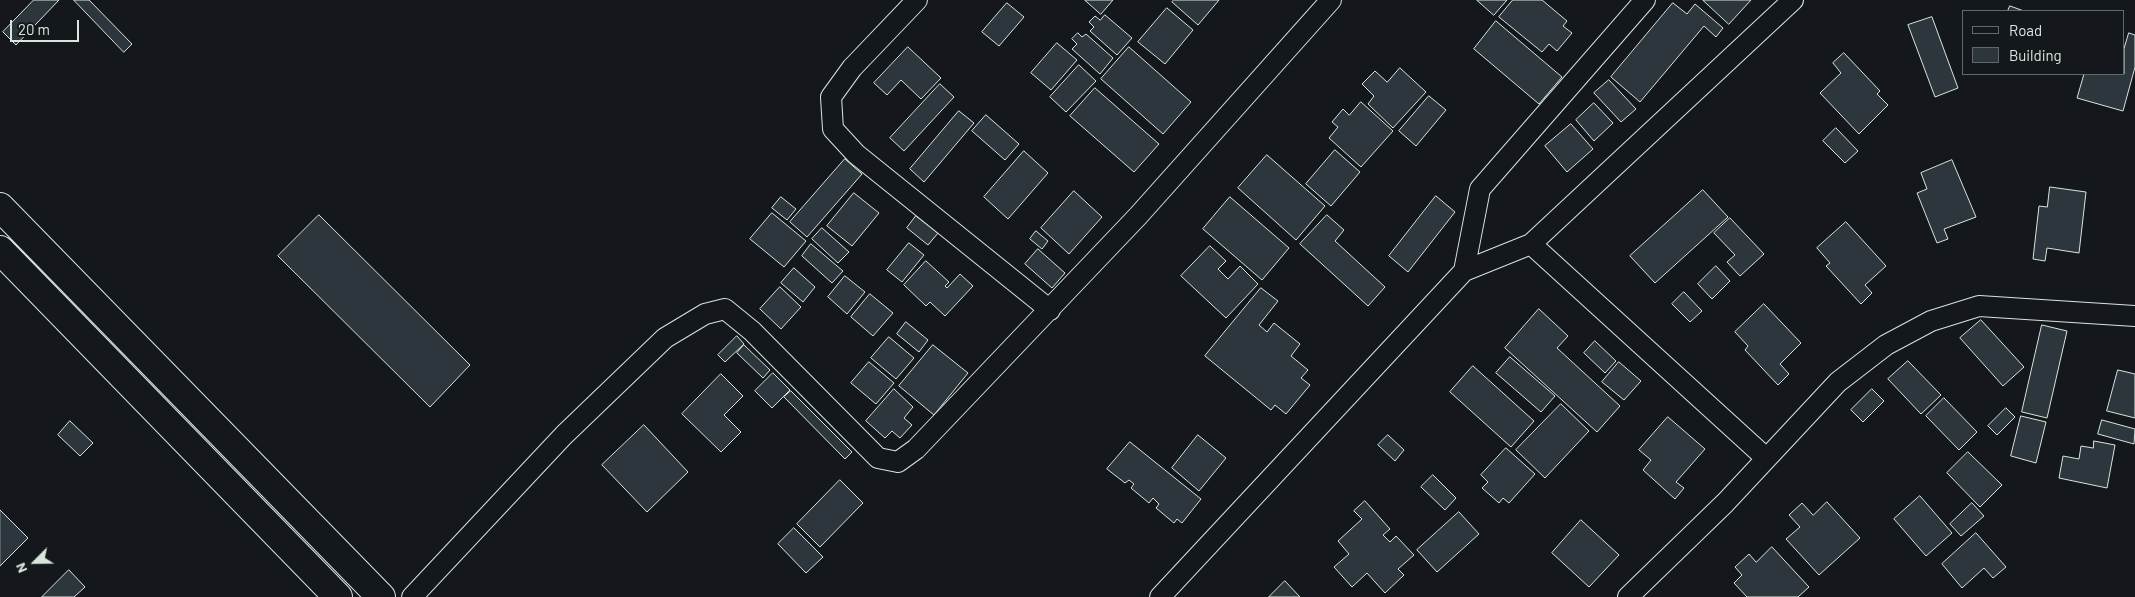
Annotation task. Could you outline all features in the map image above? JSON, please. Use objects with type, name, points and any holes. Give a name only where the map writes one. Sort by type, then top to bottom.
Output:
[{"type":"street","points":[[917,0],[852,68],[830,97],[833,128],[856,154],[1050,310]]},
{"type":"street","points":[[412,597],[564,435],[665,338],[706,314],[725,309],[752,331],[878,458],[898,462],[916,448],[1050,310],[1138,216],[1332,0]]},
{"type":"street","points":[[1464,271],[1480,189],[1645,0]]},
{"type":"street","points":[[1160,597],[1464,271],[1531,244],[1792,0]]},
{"type":"street","points":[[0,208],[381,597]]},
{"type":"street","points":[[1531,244],[1766,458]]},
{"type":"street","points":[[0,250],[338,597]]},
{"type":"street","points":[[1628,597],[1725,503],[1838,382],[1886,345],[1931,321],[1979,306],[2135,316]]},
{"type":"building","points":[[34,0],[59,0],[16,45],[3,32]]},
{"type":"building","points":[[74,0],[89,0],[132,44],[124,52]]},
{"type":"building","points":[[1085,0],[1113,0],[1101,14]]},
{"type":"building","points":[[1174,0],[1219,0],[1198,25],[1172,2]]},
{"type":"building","points":[[1477,0],[1507,0],[1494,15]]},
{"type":"building","points":[[1513,0],[1542,0],[1567,21],[1563,26],[1572,33],[1557,51],[1549,44],[1542,52],[1499,17]]},
{"type":"building","points":[[1703,0],[1751,0],[1729,24]]},
{"type":"building","points":[[1007,3],[1024,17],[999,46],[982,32]]},
{"type":"building","points":[[1673,3],[1687,14],[1695,4],[1723,28],[1716,37],[1704,26],[1640,102],[1611,77]]},
{"type":"building","points":[[2010,6],[2021,10],[2008,10]]},
{"type":"building","points":[[1167,8],[1193,30],[1165,64],[1138,42]]},
{"type":"building","points":[[1105,15],[1132,38],[1117,55],[1090,31],[1094,27],[1089,22],[1095,16],[1100,20]]},
{"type":"building","points":[[1932,17],[1958,88],[1935,97],[1908,25]]},
{"type":"building","points":[[1496,21],[1562,77],[1539,104],[1474,49]]},
{"type":"building","points":[[1078,33],[1082,37],[1086,34],[1113,58],[1100,74],[1072,49],[1077,44],[1072,39]]},
{"type":"building","points":[[2129,33],[2135,35],[2135,67],[2123,111],[2077,98],[2084,75],[2125,75],[2125,46]]},
{"type":"building","points":[[1057,43],[1077,60],[1051,90],[1031,73]]},
{"type":"building","points":[[908,47],[941,78],[921,99],[901,80],[887,95],[874,83]]},
{"type":"building","points":[[1129,47],[1191,102],[1163,134],[1101,79]]},
{"type":"building","points":[[1844,53],[1880,91],[1877,94],[1888,105],[1859,134],[1820,93],[1841,73],[1833,63]]},
{"type":"building","points":[[1079,65],[1096,81],[1066,112],[1050,97]]},
{"type":"building","points":[[1400,68],[1426,92],[1393,128],[1368,104],[1374,96],[1362,84],[1375,71],[1387,82]]},
{"type":"building","points":[[1609,80],[1636,109],[1621,122],[1594,93]]},
{"type":"building","points":[[940,84],[954,97],[904,151],[890,138]]},
{"type":"building","points":[[1095,88],[1159,144],[1134,172],[1070,116]]},
{"type":"building","points":[[1429,96],[1446,110],[1416,146],[1399,131]]},
{"type":"building","points":[[1361,102],[1393,131],[1361,167],[1329,138],[1338,127],[1332,122],[1343,109],[1349,115]]},
{"type":"building","points":[[1594,103],[1613,123],[1594,141],[1576,120]]},
{"type":"building","points":[[959,111],[974,123],[924,182],[910,169]]},
{"type":"building","points":[[986,115],[1019,144],[1005,160],[972,131]]},
{"type":"building","points":[[1571,124],[1593,149],[1567,172],[1545,146]]},
{"type":"building","points":[[1836,128],[1858,151],[1845,163],[1823,141]]},
{"type":"building","points":[[1335,150],[1360,172],[1331,206],[1306,184]]},
{"type":"building","points":[[1024,151],[1048,173],[1008,219],[984,197]]},
{"type":"building","points":[[1267,155],[1325,206],[1296,240],[1238,188]]},
{"type":"building","points":[[845,159],[862,174],[807,237],[790,222]]},
{"type":"building","points":[[1952,160],[1976,217],[1944,229],[1948,239],[1937,243],[1917,193],[1927,189],[1921,173]]},
{"type":"building","points":[[2050,187],[2086,192],[2079,253],[2047,248],[2045,261],[2033,259],[2039,206],[2047,207]]},
{"type":"building","points":[[1703,190],[1728,217],[1655,283],[1630,256]]},
{"type":"building","points":[[1074,191],[1102,217],[1069,254],[1041,228]]},
{"type":"building","points":[[854,193],[879,213],[852,246],[827,226]]},
{"type":"building","points":[[1436,196],[1455,212],[1408,272],[1389,256]]},
{"type":"building","points":[[781,197],[796,209],[787,220],[772,208]]},
{"type":"building","points":[[1230,197],[1289,248],[1262,280],[1203,229]]},
{"type":"building","points":[[772,213],[806,241],[784,267],[750,239]]},
{"type":"building","points":[[319,215],[470,365],[430,407],[278,256]]},
{"type":"building","points":[[1327,215],[1344,230],[1335,241],[1385,287],[1368,306],[1300,244]]},
{"type":"building","points":[[916,216],[938,233],[928,245],[907,228]]},
{"type":"building","points":[[1730,218],[1764,254],[1740,276],[1727,262],[1735,255],[1714,233]]},
{"type":"building","points":[[1846,222],[1886,266],[1865,285],[1872,293],[1861,304],[1826,266],[1830,263],[1817,248]]},
{"type":"building","points":[[822,228],[849,252],[838,263],[812,239]]},
{"type":"building","points":[[1036,231],[1048,241],[1042,249],[1030,239]]},
{"type":"building","points":[[909,243],[924,255],[902,282],[887,270]]},
{"type":"building","points":[[811,244],[843,271],[832,283],[802,256]]},
{"type":"building","points":[[1210,246],[1226,261],[1218,269],[1228,279],[1240,266],[1258,284],[1226,318],[1181,276]]},
{"type":"building","points":[[1038,249],[1065,273],[1052,288],[1025,264]]},
{"type":"building","points":[[926,261],[949,282],[945,286],[947,288],[960,274],[973,286],[945,316],[930,302],[926,306],[904,285]]},
{"type":"building","points":[[1716,266],[1730,281],[1712,299],[1698,284]]},
{"type":"building","points":[[794,268],[815,287],[803,302],[781,283]]},
{"type":"building","points":[[845,276],[865,292],[847,314],[828,297]]},
{"type":"building","points":[[780,287],[801,307],[781,329],[760,309]]},
{"type":"building","points":[[1261,288],[1278,301],[1259,325],[1267,332],[1274,323],[1300,344],[1291,356],[1308,370],[1301,378],[1310,385],[1286,414],[1275,405],[1271,410],[1205,356]]},
{"type":"building","points":[[1684,292],[1702,311],[1690,322],[1672,304]]},
{"type":"building","points":[[870,294],[893,313],[873,336],[851,317]]},
{"type":"building","points":[[1764,304],[1801,343],[1780,364],[1789,374],[1778,385],[1745,350],[1748,346],[1735,332]]},
{"type":"building","points":[[1539,309],[1568,336],[1557,348],[1620,406],[1597,432],[1505,348]]},
{"type":"building","points":[[1981,320],[2024,367],[2003,386],[1960,338]]},
{"type":"building","points":[[906,322],[928,340],[919,352],[897,334]]},
{"type":"building","points":[[2042,325],[2067,331],[2047,418],[2022,412]]},
{"type":"building","points":[[737,336],[744,344],[725,362],[718,355]]},
{"type":"building","points":[[889,337],[914,358],[896,379],[871,358]]},
{"type":"building","points":[[1595,341],[1616,361],[1605,373],[1584,353]]},
{"type":"building","points":[[744,345],[770,370],[763,378],[737,353]]},
{"type":"building","points":[[933,345],[968,373],[934,415],[899,386]]},
{"type":"building","points":[[1510,357],[1555,396],[1541,412],[1496,373]]},
{"type":"building","points":[[1908,361],[1941,395],[1921,414],[1888,379]]},
{"type":"building","points":[[869,362],[894,383],[876,404],[851,383]]},
{"type":"building","points":[[1619,362],[1641,381],[1624,400],[1602,382]]},
{"type":"building","points":[[1473,366],[1534,421],[1511,447],[1450,392]]},
{"type":"building","points":[[2118,370],[2135,374],[2135,418],[2107,411]]},
{"type":"building","points":[[773,373],[790,390],[772,408],[755,391]]},
{"type":"building","points":[[721,374],[743,396],[724,415],[741,432],[721,452],[682,414]]},
{"type":"building","points":[[894,389],[913,407],[904,418],[912,425],[900,438],[892,431],[885,438],[866,421]]},
{"type":"building","points":[[1872,389],[1884,401],[1863,422],[1851,410]]},
{"type":"building","points":[[791,391],[852,452],[845,459],[784,397]]},
{"type":"building","points":[[1944,398],[1977,432],[1959,450],[1926,416]]},
{"type":"building","points":[[1561,404],[1589,431],[1545,478],[1516,450]]},
{"type":"building","points":[[2006,408],[2015,417],[1997,435],[1988,426]]},
{"type":"building","points":[[2021,416],[2046,422],[2036,463],[2011,456]]},
{"type":"building","points":[[1668,417],[1705,449],[1676,482],[1684,488],[1675,499],[1643,470],[1651,460],[1639,450]]},
{"type":"building","points":[[2102,420],[2135,429],[2134,444],[2098,434]]},
{"type":"building","points":[[70,421],[93,443],[80,456],[58,435]]},
{"type":"building","points":[[644,425],[688,472],[647,512],[602,465]]},
{"type":"building","points":[[1198,435],[1226,458],[1199,491],[1172,468]]},
{"type":"building","points":[[1388,435],[1404,450],[1395,461],[1378,445]]},
{"type":"building","points":[[2094,441],[2115,445],[2107,488],[2059,478],[2063,456],[2079,459],[2081,446],[2093,448]]},
{"type":"building","points":[[1130,442],[1201,499],[1182,523],[1177,519],[1174,523],[1156,508],[1159,504],[1153,498],[1149,503],[1131,488],[1134,484],[1129,480],[1125,483],[1107,469]]},
{"type":"building","points":[[1506,448],[1535,474],[1509,503],[1503,498],[1499,503],[1482,488],[1488,482],[1481,475]]},
{"type":"building","points":[[1968,452],[2002,485],[1980,507],[1947,473]]},
{"type":"building","points":[[1433,475],[1456,498],[1445,510],[1421,487]]},
{"type":"building","points":[[840,480],[863,503],[820,547],[797,524]]},
{"type":"building","points":[[1920,496],[1952,533],[1926,556],[1894,519]]},
{"type":"building","points":[[1365,501],[1390,529],[1383,535],[1390,542],[1396,536],[1414,555],[1398,569],[1404,575],[1385,593],[1367,573],[1352,587],[1334,567],[1349,554],[1338,541],[1362,519],[1354,511]]},
{"type":"building","points":[[1827,502],[1860,538],[1819,575],[1786,539],[1800,527],[1789,515],[1802,503],[1813,515]]},
{"type":"building","points":[[1972,503],[1984,516],[1961,536],[1950,524]]},
{"type":"building","points":[[0,510],[28,538],[0,566]]},
{"type":"building","points":[[1459,512],[1479,534],[1437,572],[1417,550]]},
{"type":"building","points":[[1581,520],[1619,555],[1589,587],[1552,553]]},
{"type":"building","points":[[794,528],[823,557],[806,573],[778,544]]},
{"type":"building","points":[[1976,533],[2006,567],[1993,578],[1984,568],[1962,588],[1942,564]]},
{"type":"building","points":[[1772,547],[1809,587],[1798,597],[1747,597],[1734,583],[1742,575],[1735,567],[1749,554],[1756,562]]},
{"type":"building","points":[[69,570],[85,587],[74,597],[42,597]]},
{"type":"building","points":[[1285,581],[1300,597],[1269,597]]}]
